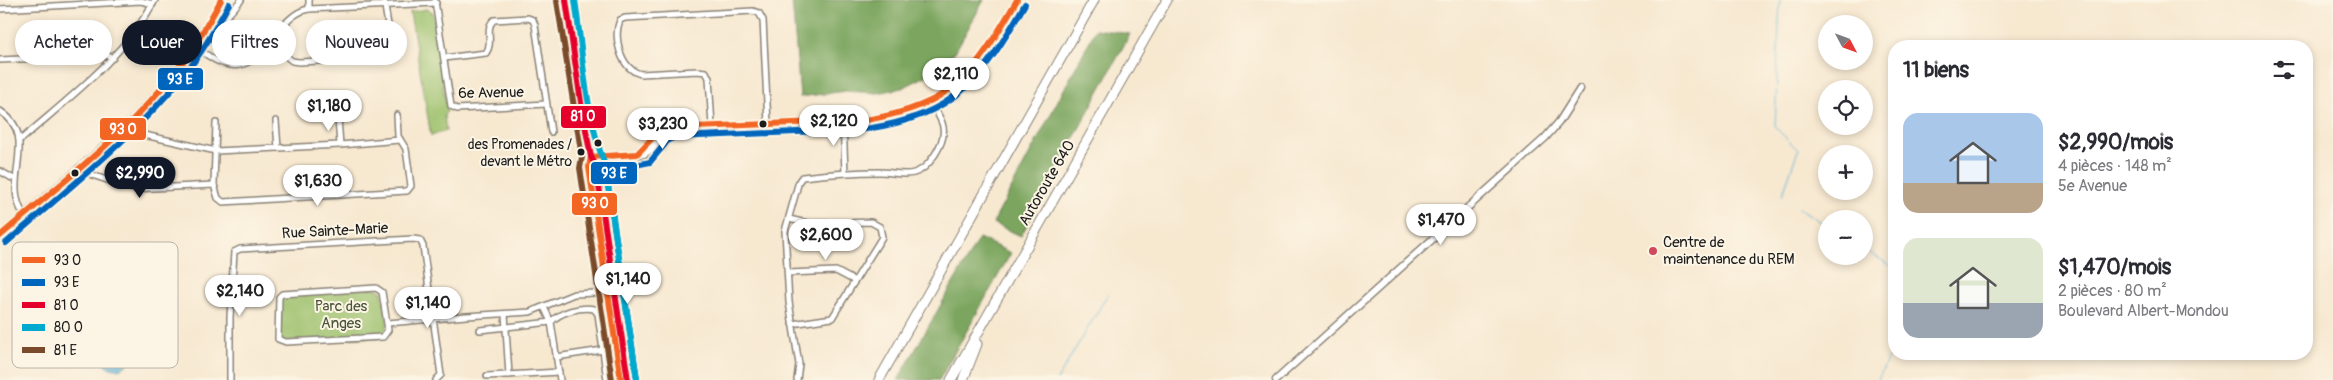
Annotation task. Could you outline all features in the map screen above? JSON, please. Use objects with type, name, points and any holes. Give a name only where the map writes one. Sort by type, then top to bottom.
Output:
[{"type":"highway","points":[[879,380],[1094,0]]},
{"type":"highway","name":"Autoroute 640","points":[[952,380],[1167,0]]},
{"type":"highway","points":[[963,380],[989,314]]},
{"type":"highway","points":[[871,380],[895,352]]},
{"type":"main road","points":[[202,35],[221,0]]},
{"type":"main road","points":[[0,236],[124,127],[157,95],[181,65]]},
{"type":"street","points":[[205,30],[214,30],[241,0]]},
{"type":"street","points":[[308,0],[309,9]]},
{"type":"street","points":[[296,62],[384,58],[390,56],[392,50],[384,0]]},
{"type":"street","points":[[566,0],[591,157],[590,167],[628,380]]},
{"type":"street","points":[[591,157],[638,154],[660,129],[666,126],[674,128],[893,117],[931,102],[960,82],[981,61],[1017,0]]},
{"type":"street","points":[[288,20],[297,12],[309,9],[386,7],[435,1]]},
{"type":"street","name":"6e Avenue","points":[[435,1],[451,106],[457,109],[546,104]]},
{"type":"street","points":[[0,8],[154,2]]},
{"type":"street","points":[[19,139],[24,138],[113,58],[137,29],[154,2]]},
{"type":"street","points":[[712,126],[709,78],[706,72],[697,70],[641,74],[634,72],[623,60],[620,52],[618,26],[620,20],[625,18],[752,11],[759,13],[763,20],[768,124]]},
{"type":"street","points":[[444,58],[486,53],[490,48],[489,26],[494,20],[528,18],[533,20],[536,25],[551,132]]},
{"type":"street","points":[[0,60],[99,56],[110,56],[113,58]]},
{"type":"street","points":[[1276,380],[1545,138],[1560,122],[1580,89]]},
{"type":"street","points":[[797,380],[799,364],[792,324],[785,231],[795,194],[802,177],[845,173],[891,172],[907,174],[921,170],[939,146],[943,137],[943,126],[931,102]]},
{"type":"street","points":[[0,111],[13,124],[19,139],[12,178],[17,202],[24,215]]},
{"type":"street","points":[[216,123],[214,185],[218,198],[223,202],[228,202],[407,191],[411,186],[406,149],[400,140],[397,115]]},
{"type":"street","points":[[338,118],[340,145]]},
{"type":"street","points":[[843,120],[845,173]]},
{"type":"street","points":[[276,121],[278,148]]},
{"type":"street","points":[[124,127],[131,132],[216,152],[400,140]]},
{"type":"street","points":[[599,185],[605,167],[626,154]]},
{"type":"street","points":[[591,157],[596,166],[599,185],[621,380]]},
{"type":"street","points":[[78,168],[83,172],[134,189],[214,185]]},
{"type":"street","points":[[0,172],[12,178]]},
{"type":"street","points":[[789,219],[811,224],[871,222],[880,227],[882,237],[832,318],[792,324]]},
{"type":"street","name":"Rue Sainte-Marie","points":[[230,380],[234,252],[240,249],[420,240],[423,246],[441,375],[436,380]]},
{"type":"street","points":[[788,273],[836,271],[855,281]]},
{"type":"street","points":[[376,288],[382,292],[388,323],[388,330],[383,337],[280,341],[277,333],[279,298],[282,294],[376,288]]},
{"type":"street","points":[[388,323],[530,312],[572,295],[612,292]]},
{"type":"street","points":[[544,307],[551,322],[560,380]]},
{"type":"street","points":[[480,330],[551,322],[556,317],[571,311],[594,309],[598,314],[608,380]]},
{"type":"street","points":[[505,314],[509,375]]},
{"type":"street","points":[[556,357],[603,350]]},
{"type":"street","points":[[487,376],[559,372]]},
{"type":"green space","points":[[792,0],[984,0],[955,52],[926,76],[902,88],[878,93],[846,91],[800,97]]},
{"type":"green space","points":[[426,9],[433,12],[447,112],[444,115],[446,131],[431,136],[410,12]]},
{"type":"green space","points":[[1096,29],[1130,34],[1021,236],[993,223]]},
{"type":"green space","points":[[979,238],[1011,253],[939,380],[898,380]]},
{"type":"green space","name":"Parc des Anges","points":[[376,288],[382,292],[388,323],[383,337],[280,341],[279,308],[282,294]]},
{"type":"waterway","points":[[1780,0],[1775,127],[1798,150],[1783,197]]},
{"type":"waterway","points":[[1799,208],[1818,220]]},
{"type":"waterway","points":[[1873,255],[1888,264]]},
{"type":"waterway","points":[[1057,380],[1108,294]]},
{"type":"waterway","points":[[1878,380],[1888,358]]},
{"type":"transit line","points":[[0,236],[94,156],[159,92],[201,35],[221,0]]},
{"type":"transit line","points":[[566,0],[582,109],[591,157],[596,166],[628,380]]},
{"type":"transit line","points":[[575,0],[589,105],[598,145],[605,165],[637,379]]},
{"type":"transit line","points":[[621,380],[589,167],[591,157],[637,154],[658,132],[668,128],[866,120],[896,114],[921,105],[941,95],[974,67],[988,48],[1017,0]]},
{"type":"transit line","points":[[557,1],[582,157],[580,168],[612,380]]},
{"type":"transit line","points":[[6,243],[143,121],[197,58],[229,4]]},
{"type":"transit line","points":[[637,379],[608,186],[616,169],[650,162],[668,140],[676,137],[866,129],[897,123],[923,114],[945,103],[980,73],[995,53],[1025,4]]},
{"type":"place","name":"des Promenades / devant le Métro","points":[[581,152]]},
{"type":"place","name":"Centre de maintenance du REM","points":[[1653,251]]}]
